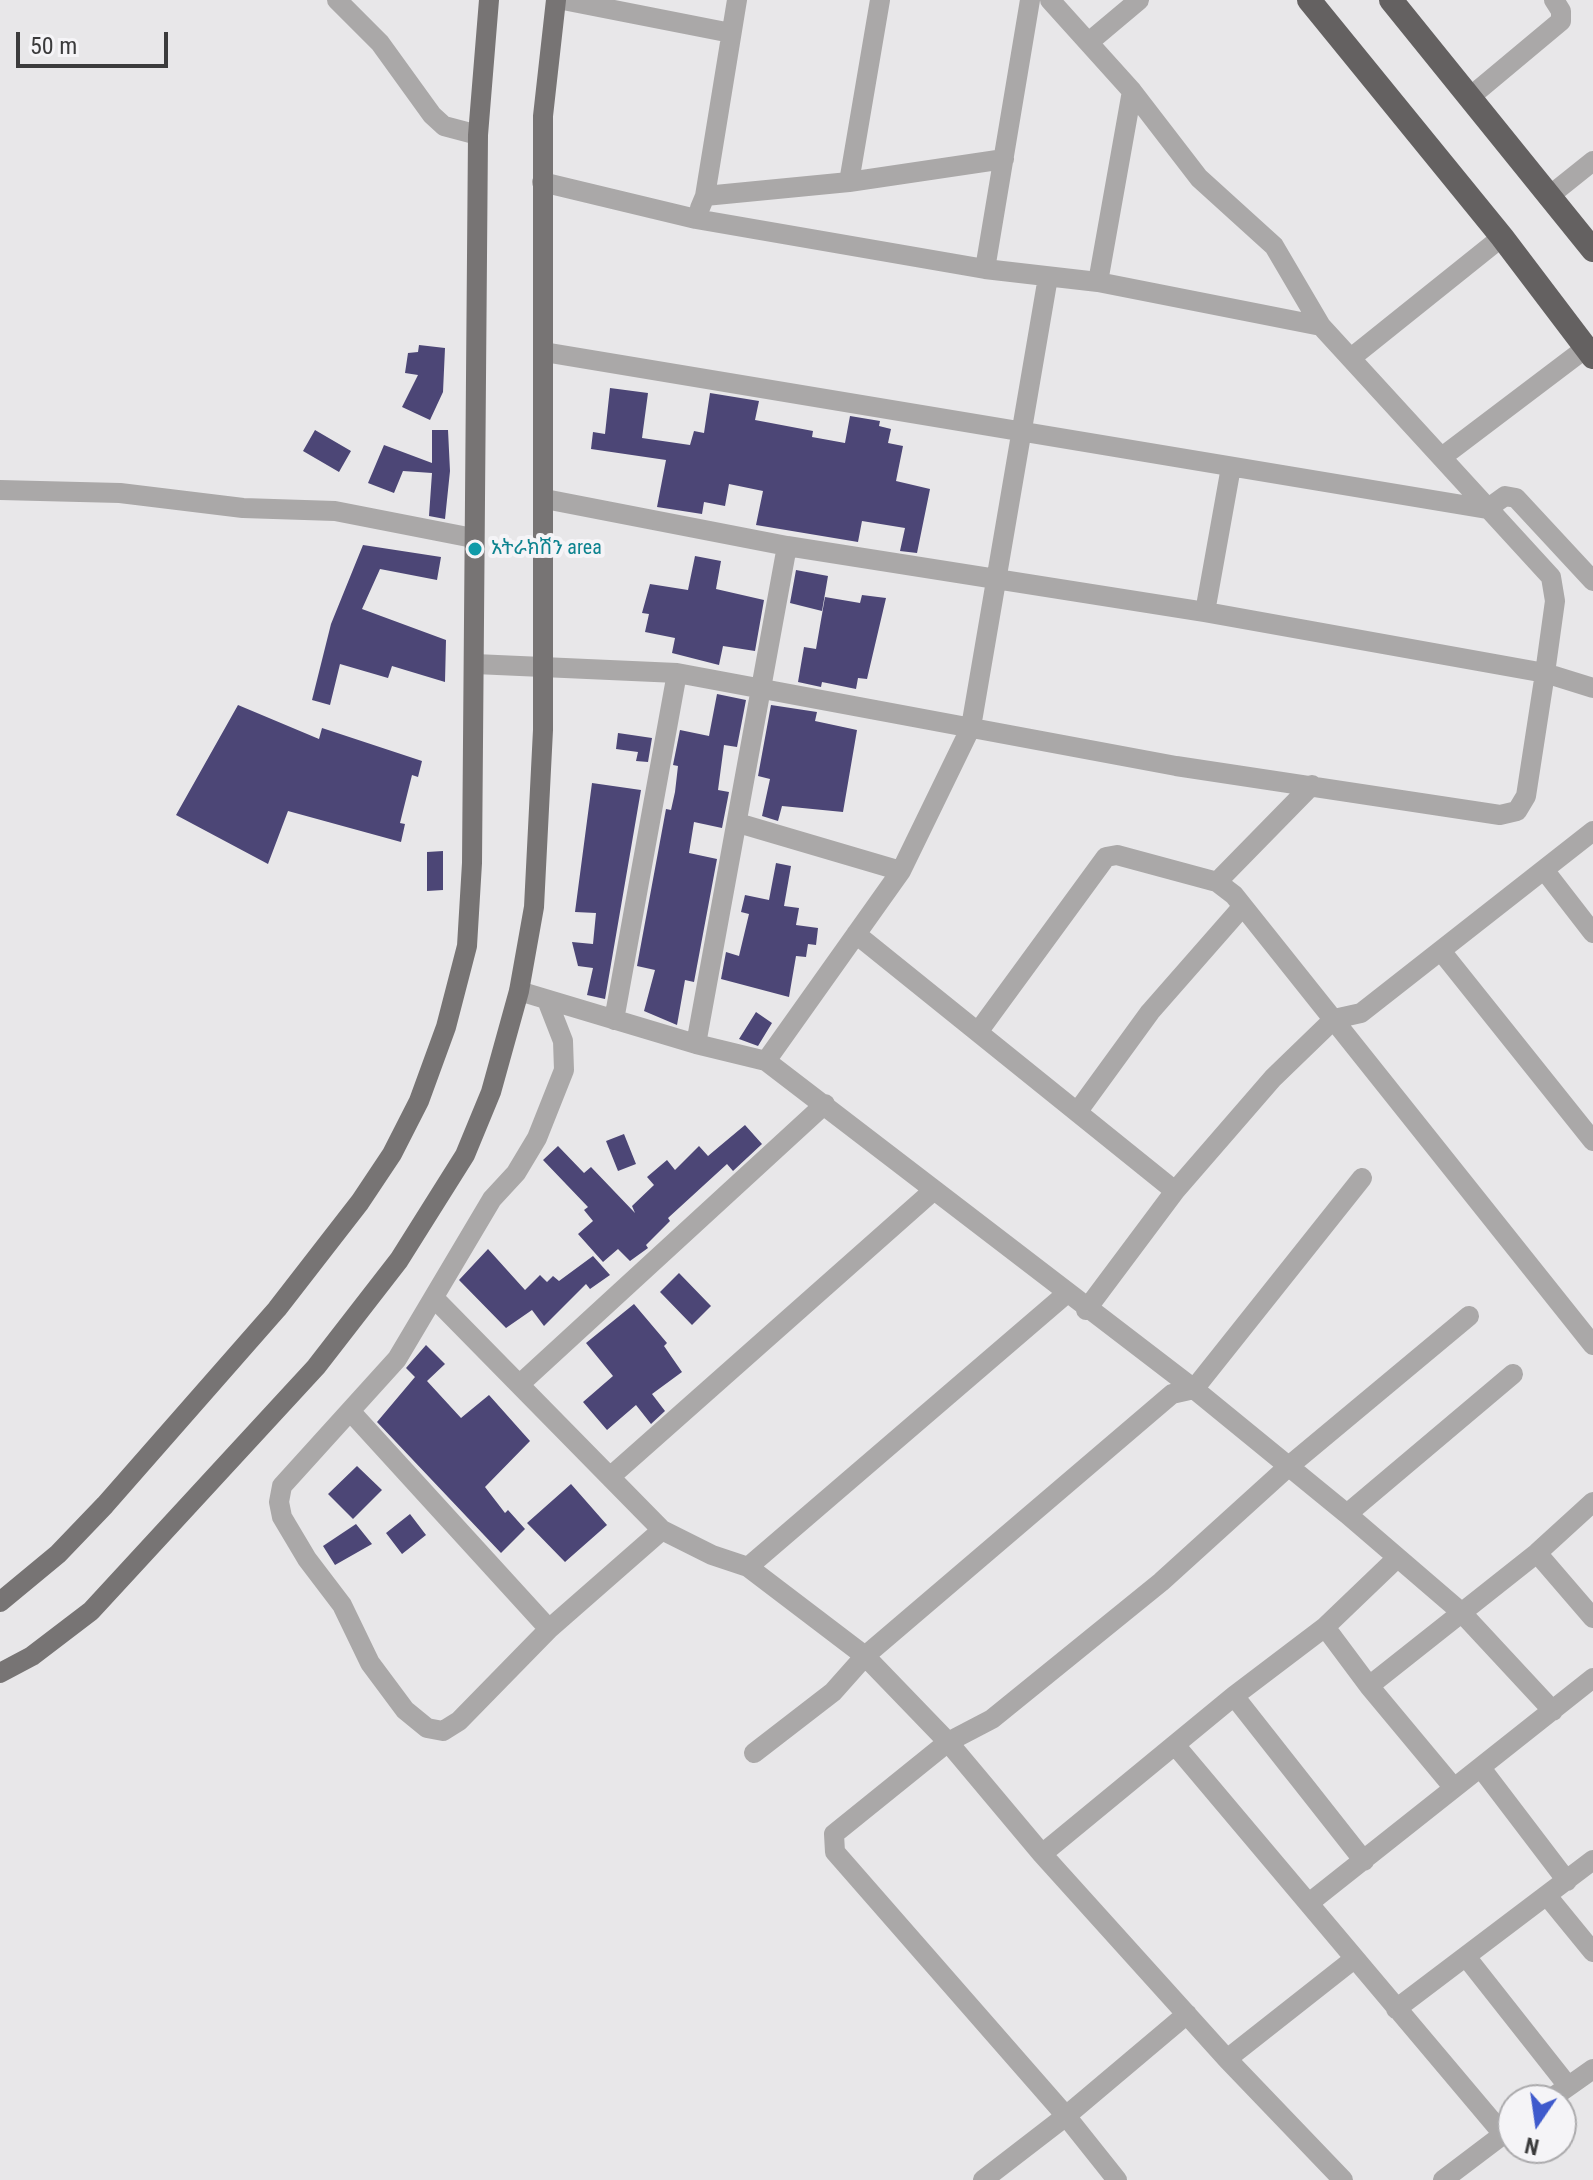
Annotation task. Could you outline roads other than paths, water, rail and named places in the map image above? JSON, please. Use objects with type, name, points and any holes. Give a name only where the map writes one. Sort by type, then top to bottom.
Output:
[{"type":"highway","points":[[1309,0],[1502,237],[1590,352]]},
{"type":"highway","points":[[1391,0],[1593,250]]},
{"type":"main road","points":[[0,1602],[58,1554],[105,1505],[277,1309],[360,1202],[392,1154],[419,1101],[446,1027],[467,946],[472,863],[478,135],[489,0]]},
{"type":"main road","points":[[0,1673],[32,1656],[91,1611],[316,1367],[399,1260],[465,1155],[491,1092],[519,991],[534,907],[544,669],[543,116],[556,0]]},
{"type":"street","points":[[337,0],[380,43],[432,115],[444,126],[478,135]]},
{"type":"street","points":[[563,0],[731,33]]},
{"type":"street","points":[[696,219],[705,196],[737,0]]},
{"type":"street","points":[[849,182],[880,0]]},
{"type":"street","points":[[985,269],[1030,0]]},
{"type":"street","points":[[475,664],[677,673],[1176,766],[1500,815],[1517,811],[1526,796],[1545,673],[1555,601],[1551,577],[1321,326],[1274,246],[1199,178],[1132,91],[1050,0]]},
{"type":"street","points":[[1089,42],[1139,0]]},
{"type":"street","points":[[1470,97],[1561,21],[1564,4]]},
{"type":"street","points":[[1098,282],[1132,91]]},
{"type":"street","points":[[705,196],[849,182],[1004,159]]},
{"type":"street","points":[[1548,197],[1593,161]]},
{"type":"street","points":[[542,182],[696,219],[985,269],[1098,282],[1321,326]]},
{"type":"street","points":[[1351,358],[1502,237]]},
{"type":"street","points":[[766,1061],[901,871],[971,727],[1048,277]]},
{"type":"street","points":[[544,352],[1487,509],[1505,496],[1516,498],[1593,581]]},
{"type":"street","points":[[1442,457],[1590,352]]},
{"type":"street","points":[[1205,612],[1231,467]]},
{"type":"street","points":[[0,490],[120,493],[243,508],[335,511],[473,538]]},
{"type":"street","points":[[545,499],[787,546],[1205,612],[1545,673],[1593,688]]},
{"type":"street","points":[[696,1044],[787,546]]},
{"type":"street","points":[[614,1020],[677,673]]},
{"type":"street","points":[[1217,882],[1312,785]]},
{"type":"street","points":[[738,823],[901,871]]},
{"type":"street","points":[[1086,1310],[1175,1191],[1273,1078],[1334,1019],[1361,1013],[1593,831]]},
{"type":"street","points":[[978,1032],[1106,857],[1117,855],[1217,882],[1243,906],[1593,1345]]},
{"type":"street","points":[[1545,871],[1593,933]]},
{"type":"street","points":[[1078,1111],[1150,1012],[1243,906]]},
{"type":"street","points":[[856,934],[1175,1191]]},
{"type":"street","points":[[1441,951],[1593,1141]]},
{"type":"street","points":[[519,991],[696,1044],[766,1061],[1086,1310],[1194,1389],[1289,1466],[1461,1612],[1553,1711]]},
{"type":"street","points":[[547,1000],[563,1041],[564,1070],[537,1138],[516,1173],[492,1199],[397,1359],[282,1486],[279,1502],[282,1517],[307,1559],[342,1605],[370,1663],[405,1710],[427,1728],[443,1731],[459,1721],[549,1629],[662,1530]]},
{"type":"street","points":[[521,1383],[825,1104]]},
{"type":"street","points":[[754,1753],[833,1692],[865,1656],[1172,1394],[1194,1389],[1362,1178]]},
{"type":"street","points":[[610,1477],[934,1190]]},
{"type":"street","points":[[748,1567],[1066,1294]]},
{"type":"street","points":[[435,1299],[521,1383],[662,1530],[712,1555],[748,1567],[865,1656],[948,1742],[1042,1854],[1227,2059],[1343,2180]]},
{"type":"street","points":[[1117,2180],[1066,2116],[835,1852],[834,1834],[948,1742],[1004,1709],[1161,1582],[1289,1466],[1469,1316]]},
{"type":"street","points":[[1347,1514],[1513,1374]]},
{"type":"street","points":[[351,1412],[549,1629]]},
{"type":"street","points":[[1369,1686],[1537,1553],[1593,1502]]},
{"type":"street","points":[[1537,1553],[1593,1618]]},
{"type":"street","points":[[1042,1854],[1234,1696],[1325,1627],[1397,1558]]},
{"type":"street","points":[[1325,1627],[1369,1686],[1454,1788]]},
{"type":"street","points":[[1309,1903],[1593,1678]]},
{"type":"street","points":[[1234,1696],[1364,1861]]},
{"type":"street","points":[[1175,1745],[1396,2009],[1497,2118]]},
{"type":"street","points":[[1481,1768],[1567,1881]]},
{"type":"street","points":[[1396,2009],[1593,1860]]},
{"type":"street","points":[[1548,1897],[1593,1952]]},
{"type":"street","points":[[1467,1958],[1584,2080]]},
{"type":"street","points":[[1227,2059],[1354,1959]]},
{"type":"street","points":[[983,2180],[1066,2116],[1187,2014]]},
{"type":"street","points":[[1443,2180],[1497,2138]]},
{"type":"place","name":"አትራክሽን area","points":[[475,549]]}]
